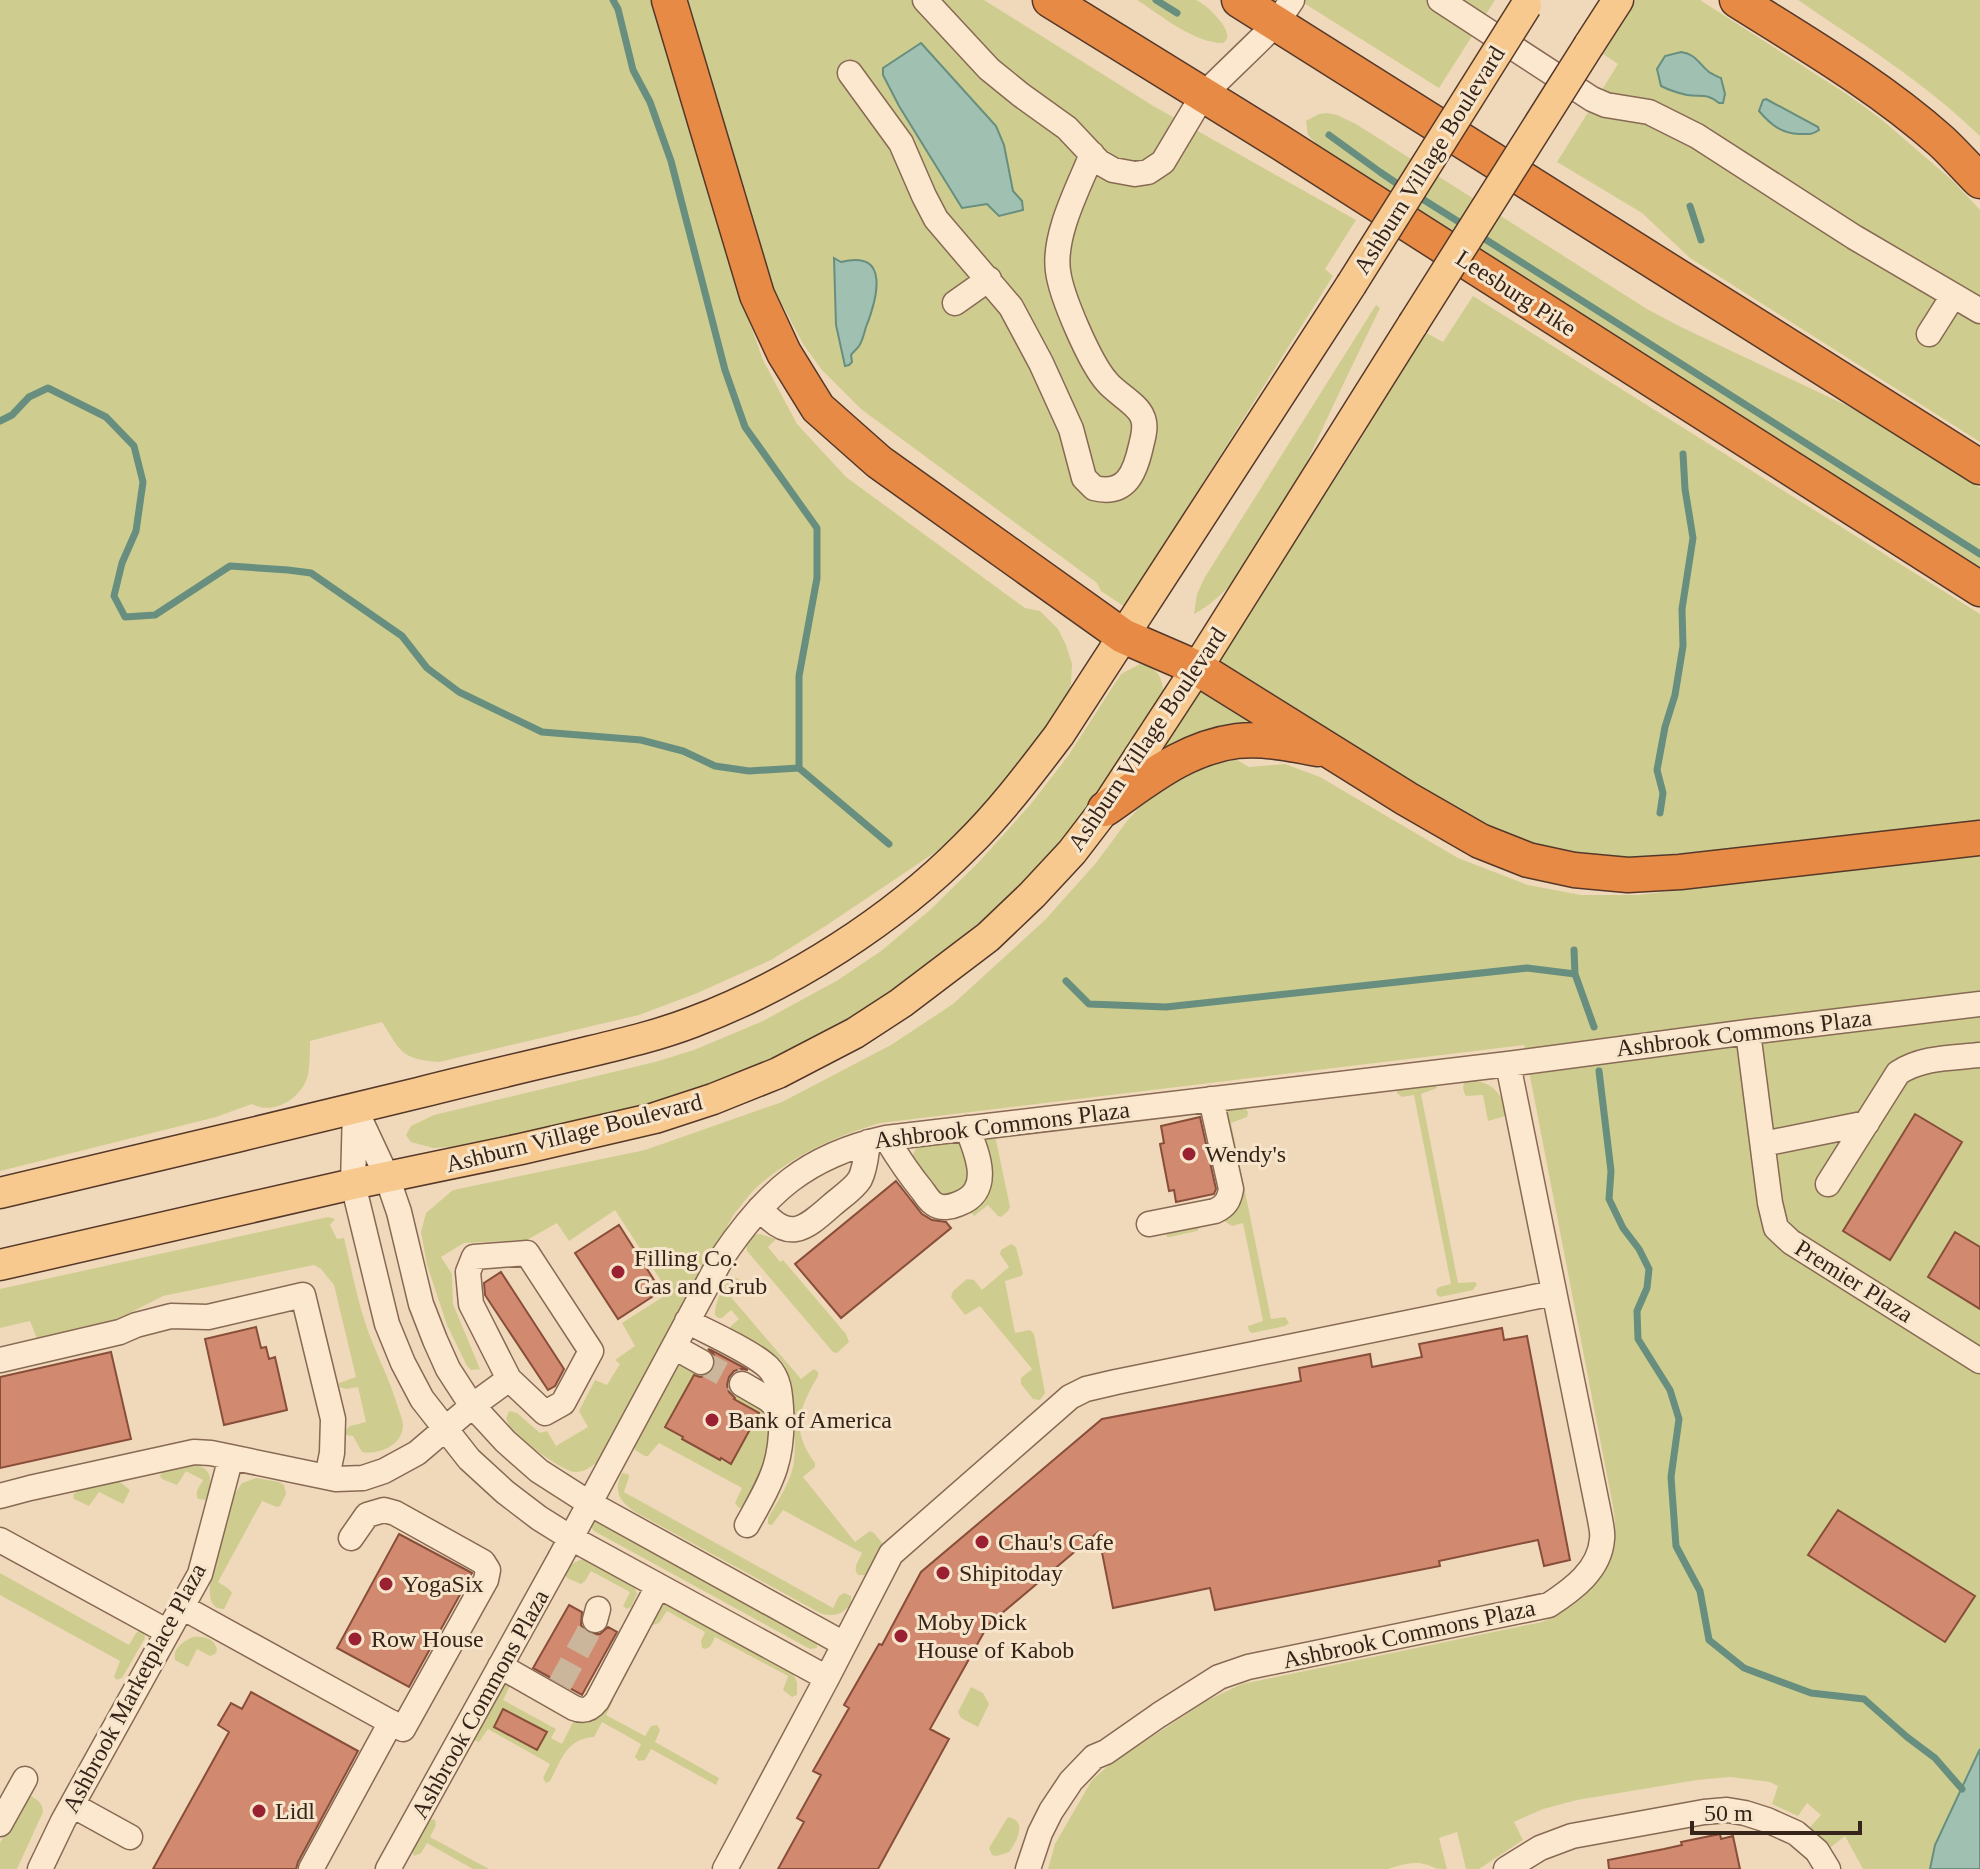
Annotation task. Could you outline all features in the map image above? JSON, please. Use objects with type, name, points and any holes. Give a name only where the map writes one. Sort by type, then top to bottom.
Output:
[{"type":"highway","points":[[669,0],[757,295],[784,353],[818,408],[879,462],[1123,636],[1197,668],[1480,841],[1528,860],[1574,870],[1628,875],[1680,872],[1980,838]]},
{"type":"highway","name":"Leesburg Pike","points":[[1050,0],[1980,589]]},
{"type":"highway","points":[[1239,0],[1284,12],[1980,467]]},
{"type":"highway","points":[[1737,0],[1846,68],[1892,102],[1941,141],[1980,181]]},
{"type":"highway","points":[[1768,0],[1805,42]]},
{"type":"highway","points":[[1105,809],[1183,756],[1202,749],[1238,741],[1274,741],[1331,751]]},
{"type":"main road","name":"Ashburn Village Boulevard","points":[[0,1265],[655,1118],[778,1073],[855,1033],[947,970],[1032,895],[1072,852],[1105,809],[1618,0]]},
{"type":"main road","name":"Ashburn Village Boulevard","points":[[0,1193],[616,1045],[692,1022],[765,990],[847,943],[923,886],[966,847],[1003,806],[1059,735],[1351,285],[1528,3]]},
{"type":"street","points":[[925,0],[989,69],[1067,128],[1105,166],[1135,174],[1152,170],[1166,157],[1203,95],[1284,12]]},
{"type":"street","points":[[1440,0],[1592,99],[1606,105],[1649,112],[1697,136],[1854,237],[1980,311]]},
{"type":"street","points":[[850,73],[901,143],[936,219],[1011,307],[1071,429],[1082,473],[1087,483],[1100,490],[1120,486],[1131,477],[1144,431],[1139,412],[1104,379],[1094,362],[1058,273],[1061,237],[1092,154]]},
{"type":"street","points":[[955,303],[989,279]]},
{"type":"street","points":[[1929,334],[1953,296]]},
{"type":"street","name":"Ashbrook Commons Plaza","points":[[388,1869],[721,1259],[744,1226],[776,1190],[796,1174],[840,1151],[877,1140],[1980,1004]]},
{"type":"street","name":"Premier Plaza","points":[[1748,1032],[1770,1203],[1776,1228],[1791,1242],[1980,1361]]},
{"type":"street","points":[[1828,1184],[1898,1073],[1923,1061],[1980,1055]]},
{"type":"street","name":"Ashbrook Commons Plaza","points":[[1028,1869],[1051,1811],[1071,1781],[1094,1757],[1219,1677],[1248,1667],[1549,1605],[1571,1591],[1586,1575],[1602,1540],[1600,1519],[1508,1064]]},
{"type":"street","points":[[1149,1224],[1215,1211],[1227,1202],[1231,1189],[1211,1099]]},
{"type":"street","points":[[355,1109],[387,1177],[399,1212],[421,1304],[448,1369],[472,1406],[539,1471],[589,1503],[844,1644]]},
{"type":"street","points":[[355,1109],[353,1184],[387,1324],[422,1399],[444,1430],[493,1482],[539,1518],[827,1678]]},
{"type":"street","points":[[1763,1144],[1867,1123]]},
{"type":"street","points":[[760,1208],[770,1222],[780,1228],[803,1228],[857,1183],[877,1140],[935,1205],[956,1205],[968,1199],[980,1183],[977,1151],[967,1128]]},
{"type":"street","points":[[527,1253],[591,1351],[563,1403],[545,1413],[509,1379],[471,1304],[468,1272],[474,1257],[527,1253]]},
{"type":"street","points":[[725,1869],[891,1554],[1070,1397],[1086,1389],[1554,1293]]},
{"type":"street","points":[[0,1360],[120,1332],[171,1316],[208,1317],[303,1295],[333,1419],[333,1443],[327,1477]]},
{"type":"street","points":[[687,1321],[756,1358],[772,1371],[780,1390],[782,1438],[778,1462],[747,1525]]},
{"type":"street","points":[[674,1347],[701,1362]]},
{"type":"street","points":[[0,1496],[194,1452],[336,1479],[363,1478],[384,1471],[417,1453],[509,1379]]},
{"type":"street","points":[[742,1384],[768,1399],[781,1411]]},
{"type":"street","name":"Ashbrook Marketplace Plaza","points":[[40,1869],[200,1574],[231,1457]]},
{"type":"street","points":[[311,1869],[486,1580],[488,1570],[483,1562],[395,1513],[384,1510],[367,1515],[351,1538]]},
{"type":"street","points":[[0,1540],[168,1632]]},
{"type":"street","points":[[500,1666],[556,1690],[580,1710],[592,1707],[658,1586]]},
{"type":"street","points":[[182,1607],[397,1726]]},
{"type":"street","points":[[0,1824],[25,1779]]},
{"type":"street","points":[[72,1805],[130,1837]]},
{"type":"street","points":[[1506,1869],[1540,1848],[1572,1836],[1727,1810],[1767,1820],[1796,1833],[1817,1851],[1828,1869]]},
{"type":"shaded area","points":[[0,0],[653,0],[686,101],[740,295],[763,360],[797,424],[846,477],[1025,608],[1040,611],[1058,629],[1072,664],[1071,684],[1065,704],[1010,778],[961,835],[771,960],[695,994],[639,1015],[439,1062],[417,1059],[403,1052],[382,1022],[310,1041],[309,1071],[305,1083],[286,1103],[269,1108],[252,1104],[216,1117],[0,1171]]},
{"type":"shaded area","points":[[688,0],[984,0],[1155,107],[1356,220],[1325,269],[1333,276],[1125,607],[861,409],[822,370],[803,344],[772,285]]},
{"type":"shaded area","points":[[1137,0],[1196,0],[1221,22],[1227,39],[1223,43],[1201,39]]},
{"type":"shaded area","points":[[1299,0],[1495,0],[1439,88]]},
{"type":"shaded area","points":[[1636,0],[1700,0],[1881,119],[1953,181],[1980,210],[1980,442],[1690,258],[1642,213],[1557,162],[1618,64],[1603,54]]},
{"type":"shaded area","points":[[1798,0],[1980,0],[1980,136],[1914,80]]},
{"type":"shaded area","points":[[921,43],[996,126],[1004,145],[1013,191],[1022,201],[1023,210],[999,216],[987,204],[962,208],[899,106],[883,75],[883,68]]},
{"type":"shaded area","points":[[1681,52],[1694,57],[1709,72],[1721,78],[1725,94],[1723,103],[1661,86],[1657,69],[1665,56]]},
{"type":"shaded area","points":[[1766,99],[1819,130],[1799,134],[1777,127],[1759,111]]},
{"type":"shaded area","points":[[1327,113],[1356,124],[1647,309],[1852,408],[1980,488],[1980,567],[1325,153],[1308,135],[1306,121]]},
{"type":"shaded area","points":[[834,258],[841,262],[857,260],[868,263],[874,269],[876,279],[874,303],[862,339],[851,355],[852,362],[845,366],[836,325]]},
{"type":"shaded area","points":[[1473,296],[1980,614],[1980,826],[1652,856],[1606,858],[1556,851],[1510,839],[1474,821],[1261,687],[1248,684],[1217,663],[1354,450],[1425,332],[1443,342]]},
{"type":"shaded area","points":[[1376,305],[1380,308],[1275,522],[1237,577],[1216,599],[1194,614],[1197,594],[1205,577]]},
{"type":"shaded area","points":[[1140,664],[1157,673],[1164,692],[1095,802],[1011,897],[962,942],[845,1024],[784,1056],[715,1086],[642,1108],[453,1147],[433,1148],[411,1142],[406,1135],[411,1126],[434,1115],[694,1050],[763,1021],[838,980],[881,951],[930,910],[978,863],[1030,805],[1068,756],[1121,674]]},
{"type":"shaded area","points":[[1199,689],[1261,726],[1159,753]]},
{"type":"shaded area","points":[[1227,754],[1249,767],[1285,764],[1320,777],[1458,858],[1528,885],[1581,895],[1638,895],[1980,854],[1980,1869],[1863,1869],[1845,1836],[1830,1848],[1810,1827],[1821,1815],[1807,1803],[1798,1816],[1772,1804],[1778,1786],[1770,1782],[1730,1777],[1577,1800],[1543,1809],[1514,1822],[1523,1840],[1479,1869],[1466,1869],[1457,1832],[1439,1838],[1447,1869],[1418,1863],[1388,1869],[1048,1869],[1055,1844],[1092,1780],[1109,1765],[1208,1700],[1242,1684],[1542,1622],[1583,1597],[1602,1574],[1614,1545],[1614,1512],[1524,1045],[880,1123],[832,1140],[772,1175],[755,1189],[734,1214],[597,1462],[581,1471],[568,1470],[538,1452],[512,1429],[506,1418],[509,1411],[517,1413],[540,1433],[547,1431],[556,1446],[588,1427],[579,1411],[595,1380],[607,1385],[620,1364],[615,1360],[635,1346],[622,1323],[669,1293],[615,1210],[569,1241],[557,1223],[527,1240],[464,1243],[441,1257],[452,1274],[453,1304],[480,1369],[471,1370],[467,1366],[447,1325],[427,1265],[421,1232],[426,1213],[453,1190],[645,1150],[782,1102],[891,1045],[953,1004],[1045,920],[1160,785]]},
{"type":"shaded area","points":[[1469,1080],[1484,1083],[1495,1090],[1506,1116],[1488,1121],[1483,1095],[1465,1094],[1463,1085]]},
{"type":"shaded area","points":[[1435,1082],[1437,1088],[1421,1094],[1458,1283],[1477,1284],[1473,1290],[1440,1297],[1436,1290],[1451,1284],[1414,1095],[1402,1097],[1397,1093],[1397,1089]]},
{"type":"shaded area","points":[[1245,1106],[1247,1117],[1231,1123],[1271,1319],[1285,1317],[1289,1323],[1252,1333],[1248,1326],[1263,1321],[1243,1223],[1232,1226],[1224,1221],[1202,1225],[1197,1231],[1170,1237],[1166,1233],[1222,1216],[1222,1109]]},
{"type":"shaded area","points":[[986,1137],[996,1140],[1010,1207],[1001,1217],[988,1205],[974,1216],[968,1208]]},
{"type":"shaded area","points":[[952,1140],[967,1154],[967,1187],[944,1194],[936,1192],[912,1157],[917,1146]]},
{"type":"shaded area","points":[[328,1217],[335,1219],[330,1225],[337,1239],[344,1238],[365,1322],[402,1421],[402,1433],[388,1448],[362,1452],[353,1436],[346,1435],[350,1426],[366,1422],[358,1387],[339,1387],[339,1383],[356,1377],[334,1285],[314,1265],[163,1296],[102,1324],[37,1339],[30,1321],[0,1328],[0,1289]]},
{"type":"shaded area","points":[[752,1235],[776,1239],[768,1247],[780,1262],[783,1260],[846,1334],[849,1342],[837,1353],[747,1251],[746,1241]]},
{"type":"shaded area","points":[[1011,1244],[1016,1247],[1023,1274],[1005,1281],[1015,1333],[1030,1330],[1034,1334],[1045,1393],[1040,1400],[1033,1399],[1021,1384],[1021,1378],[1032,1369],[980,1306],[965,1315],[951,1297],[953,1291],[967,1279],[974,1280],[982,1290],[1009,1267],[1000,1254]]},
{"type":"shaded area","points":[[734,1277],[741,1284],[730,1296],[801,1379],[814,1369],[818,1372],[800,1419],[802,1440],[815,1463],[815,1467],[803,1477],[855,1542],[870,1531],[882,1543],[867,1575],[858,1575],[856,1569],[862,1553],[783,1510],[772,1525],[768,1524],[768,1518],[786,1487],[793,1467],[795,1430],[792,1397],[783,1363],[767,1350],[735,1333],[730,1327],[739,1319],[731,1310],[722,1318],[715,1315],[720,1293]]},
{"type":"shaded area","points":[[682,1364],[690,1365],[763,1404],[768,1414],[770,1441],[762,1471],[743,1507],[739,1508],[735,1503],[742,1488],[659,1443],[648,1456],[635,1450],[634,1446],[676,1368]]},
{"type":"shaded area","points":[[197,1465],[209,1475],[205,1500],[198,1499],[197,1494],[203,1480],[186,1471],[177,1485],[160,1476],[162,1472]]},
{"type":"shaded area","points":[[622,1473],[629,1477],[624,1492],[833,1608],[844,1593],[851,1596],[851,1603],[838,1614],[822,1614],[637,1513],[626,1505],[618,1491]]},
{"type":"shaded area","points":[[256,1478],[279,1482],[284,1485],[286,1494],[277,1507],[262,1501],[218,1582],[232,1593],[224,1609],[219,1609],[211,1601],[210,1584],[234,1495],[242,1483]]},
{"type":"shaded area","points":[[116,1482],[130,1490],[123,1504],[99,1492],[89,1506],[74,1499],[77,1491]]},
{"type":"shaded area","points":[[594,1521],[817,1643],[817,1648],[810,1649],[594,1531],[590,1525]]},
{"type":"shaded area","points":[[584,1559],[634,1586],[637,1594],[631,1607],[627,1609],[623,1606],[630,1592],[591,1571],[581,1584],[567,1578],[565,1574],[571,1566]]},
{"type":"shaded area","points":[[0,1573],[129,1645],[136,1633],[144,1632],[145,1638],[122,1678],[117,1680],[114,1677],[120,1661],[0,1595]]},
{"type":"shaded area","points":[[668,1604],[792,1672],[797,1682],[797,1695],[792,1697],[783,1690],[788,1676],[715,1637],[710,1647],[702,1648],[705,1632],[667,1611],[659,1623],[653,1625],[651,1623],[659,1607]]},
{"type":"shaded area","points":[[193,1637],[208,1639],[217,1650],[210,1656],[197,1649],[188,1667],[175,1660],[175,1652]]},
{"type":"shaded area","points":[[505,1681],[510,1686],[503,1700],[556,1729],[551,1738],[562,1744],[577,1714],[593,1722],[606,1698],[612,1697],[606,1715],[645,1736],[651,1726],[657,1725],[660,1730],[655,1742],[719,1778],[716,1785],[651,1749],[645,1760],[639,1761],[635,1757],[641,1744],[602,1722],[594,1737],[571,1746],[546,1783],[543,1778],[550,1764],[488,1729],[479,1742],[473,1740]]},
{"type":"shaded area","points":[[971,1687],[983,1693],[989,1704],[978,1727],[961,1718],[958,1712]]},
{"type":"shaded area","points":[[1980,1749],[1980,1869],[1930,1869],[1935,1845]]},
{"type":"shaded area","points":[[27,1797],[40,1802],[43,1812],[17,1869],[0,1869],[0,1843]]},
{"type":"shaded area","points":[[1008,1817],[1018,1823],[1017,1837],[1009,1852],[992,1855],[989,1848]]},
{"type":"shaded area","points":[[430,1819],[435,1820],[436,1825],[430,1837],[489,1869],[473,1869],[427,1843],[421,1853],[414,1856],[412,1850]]},
{"type":"building","points":[[1915,1114],[1962,1142],[1890,1260],[1843,1231]]},
{"type":"building","name":"Wendy's","points":[[1200,1117],[1216,1189],[1214,1194],[1176,1202],[1174,1190],[1169,1191],[1160,1144],[1164,1143],[1161,1126]]},
{"type":"building","points":[[896,1181],[922,1214],[932,1220],[946,1222],[951,1228],[841,1318],[795,1264]]},
{"type":"building","name":"Filling Co. Gas and Grub","points":[[619,1225],[661,1291],[618,1319],[575,1253]]},
{"type":"building","points":[[1955,1232],[1980,1247],[1980,1309],[1928,1277]]},
{"type":"building","points":[[501,1272],[564,1369],[555,1386],[548,1390],[485,1295],[484,1283]]},
{"type":"building","points":[[256,1327],[261,1348],[266,1347],[269,1359],[275,1357],[287,1410],[224,1425],[205,1339]]},
{"type":"building","points":[[1502,1328],[1504,1340],[1527,1336],[1570,1560],[1544,1566],[1538,1540],[1439,1561],[1440,1566],[1215,1610],[1210,1588],[1113,1608],[1098,1532],[988,1625],[930,1729],[949,1739],[878,1869],[778,1869],[804,1822],[797,1818],[821,1775],[813,1771],[849,1708],[844,1705],[879,1644],[882,1645],[921,1572],[1102,1419],[1301,1381],[1299,1368],[1370,1354],[1372,1367],[1422,1357],[1419,1344]]},
{"type":"building","name":"Bank of America","points":[[708,1349],[748,1370],[734,1371],[727,1385],[734,1399],[759,1413],[731,1464],[665,1427],[694,1375],[708,1375],[714,1369],[716,1361]]},
{"type":"building","points":[[111,1352],[131,1439],[0,1468],[0,1377]]},
{"type":"building","points":[[1838,1510],[1975,1596],[1945,1642],[1808,1555]]},
{"type":"building","points":[[399,1534],[472,1573],[409,1687],[337,1648]]},
{"type":"building","points":[[569,1605],[582,1612],[581,1625],[590,1634],[600,1634],[608,1627],[617,1632],[582,1695],[533,1668]]},
{"type":"building","name":"Lidl","points":[[251,1692],[358,1751],[296,1869],[153,1869],[229,1732],[218,1725],[231,1703],[242,1709]]},
{"type":"building","points":[[503,1709],[547,1732],[537,1750],[494,1727]]},
{"type":"building","points":[[1720,1834],[1721,1839],[1733,1836],[1740,1869],[1609,1869],[1608,1860]]},
{"type":"waterway","points":[[613,0],[633,70],[650,102],[671,161],[725,370],[745,427],[817,528],[817,578],[799,676],[799,768]]},
{"type":"waterway","points":[[1156,0],[1177,13]]},
{"type":"waterway","points":[[1329,135],[1402,187]]},
{"type":"waterway","points":[[1416,195],[1467,227]]},
{"type":"waterway","points":[[1690,206],[1701,240]]},
{"type":"waterway","points":[[1477,234],[1980,554]]},
{"type":"waterway","points":[[0,421],[12,415],[29,397],[48,388],[106,417],[134,446],[143,482],[136,531],[122,563],[114,596],[125,617],[155,615],[230,566],[311,573],[402,636],[427,668],[459,692],[542,732],[641,740],[683,751],[715,766],[749,771],[799,768],[889,844]]},
{"type":"waterway","points":[[1660,813],[1663,793],[1657,770],[1683,646],[1682,609],[1693,538],[1683,454]]},
{"type":"waterway","points":[[1574,950],[1575,974]]},
{"type":"waterway","points":[[1066,981],[1089,1004],[1166,1007],[1527,968],[1575,974],[1594,1027]]},
{"type":"waterway","points":[[1599,1071],[1611,1171],[1609,1199],[1649,1269],[1647,1288],[1637,1311],[1638,1339],[1670,1390],[1679,1419],[1671,1477],[1676,1546],[1700,1591],[1709,1640],[1744,1668],[1811,1693],[1864,1699],[1935,1758],[1962,1789]]},
{"type":"tunnel","points":[[701,1362],[742,1384]]},
{"type":"tunnel","points":[[560,1684],[595,1620]]},
{"type":"place","name":"Wendy's","points":[[1189,1154]]},
{"type":"place","name":"Filling Co. Gas and Grub","points":[[618,1272]]},
{"type":"place","name":"Bank of America","points":[[712,1420]]},
{"type":"place","name":"Chau's Cafe","points":[[982,1542]]},
{"type":"place","name":"Shipitoday","points":[[943,1573]]},
{"type":"place","name":"YogaSix","points":[[386,1584]]},
{"type":"place","name":"Moby Dick House of Kabob","points":[[901,1636]]},
{"type":"place","name":"Row House","points":[[355,1639]]},
{"type":"place","name":"Lidl","points":[[259,1811]]}]
